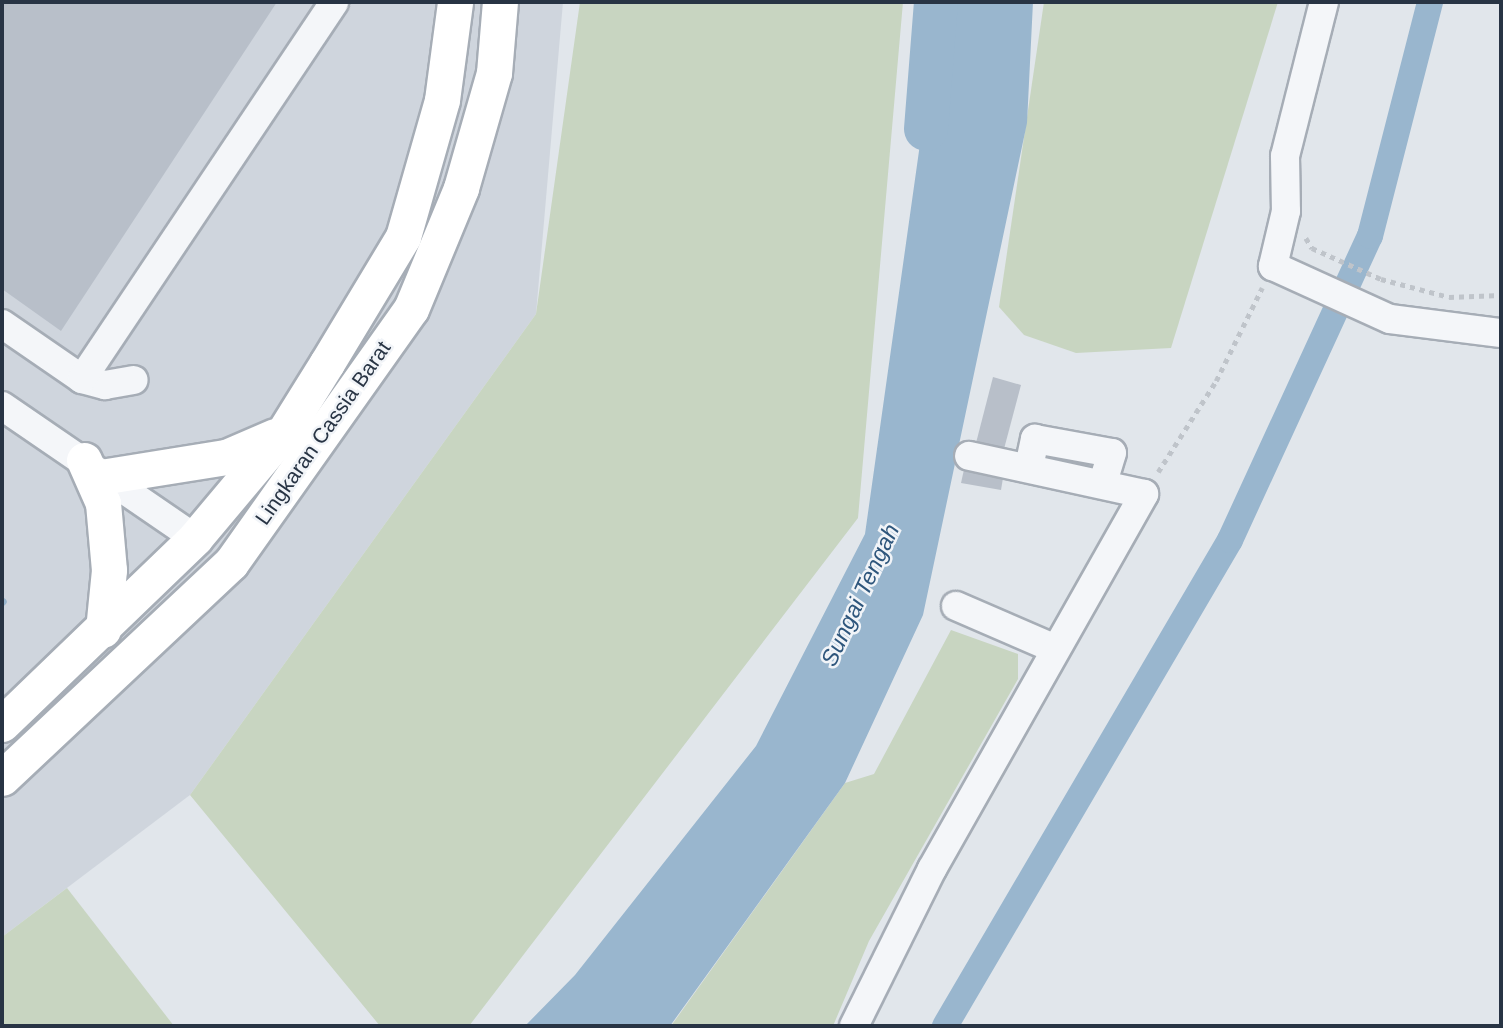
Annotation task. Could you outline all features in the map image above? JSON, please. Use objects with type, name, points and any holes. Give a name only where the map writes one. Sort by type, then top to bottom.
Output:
[{"type":"main road","name":"Lingkaran Cassia Barat","points":[[2,724],[103,630],[195,538],[284,432],[403,237],[442,100],[454,2]]},
{"type":"main road","name":"Lingkaran Cassia Barat","points":[[2,778],[232,564],[411,309],[461,188],[494,73],[500,2]]},
{"type":"main road","points":[[103,630],[109,570],[103,503],[95,468],[226,457],[284,432]]},
{"type":"street","points":[[82,379],[334,2]]},
{"type":"street","points":[[1324,2],[1285,156],[1284,272],[1373,312],[1437,330],[1501,333]]},
{"type":"street","points":[[2,324],[82,379],[105,384],[134,380]]},
{"type":"street","points":[[2,406],[195,538]]},
{"type":"street","points":[[854,1026],[1053,648],[1144,494],[1102,482],[969,456]]},
{"type":"street","points":[[956,606],[1053,648]]},
{"type":"path","points":[[1312,247],[1381,279],[1449,297],[1501,295]]},
{"type":"path","points":[[1144,494],[1284,272]]},
{"type":"shaded area","points":[[2,2],[563,2],[536,314],[190,795],[2,937]]},
{"type":"green space","points":[[580,2],[903,2],[858,518],[469,1026],[380,1026],[190,795],[536,314]]},
{"type":"green space","points":[[1044,2],[1278,2],[1171,348],[1076,353],[1024,335],[999,307]]},
{"type":"green space","points":[[951,630],[1018,654],[1018,679],[869,941],[833,1026],[671,1026],[845,783],[874,774]]},
{"type":"green space","points":[[67,888],[174,1026],[2,1026],[2,937]]},
{"type":"water","points":[[940,2],[1033,2],[1027,123],[923,615],[845,783],[670,1026],[525,1026],[575,975],[756,746],[865,534]]},
{"type":"building","points":[[2,2],[277,2],[61,331],[2,289]]},
{"type":"building","points":[[993,377],[1021,385],[1004,449],[976,443]]},
{"type":"building","points":[[965,465],[1004,472],[1001,490],[961,483]]},
{"type":"waterway","name":"Sungai Tengah","points":[[926,129],[936,2]]},
{"type":"waterway","points":[[945,1026],[1230,540],[1370,236],[1430,2]]}]
